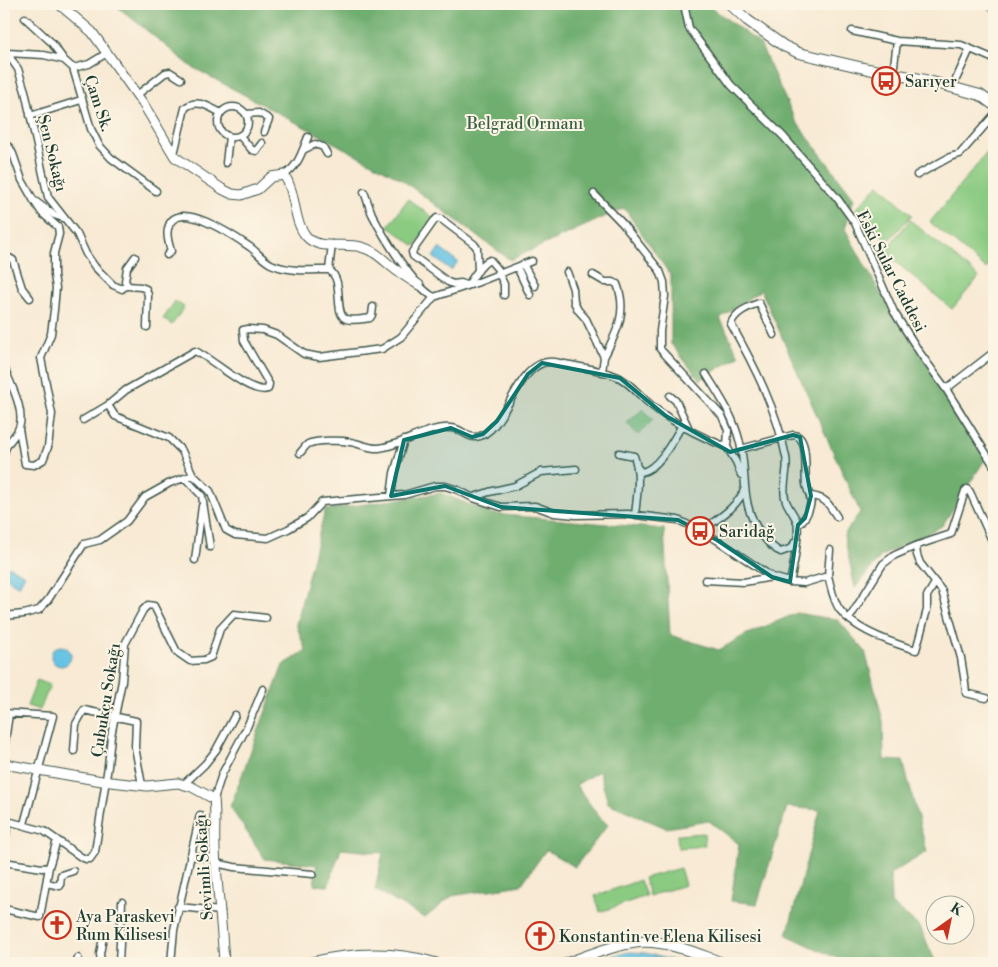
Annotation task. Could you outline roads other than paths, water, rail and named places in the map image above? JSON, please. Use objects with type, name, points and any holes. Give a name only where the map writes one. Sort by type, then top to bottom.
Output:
[{"type":"main road","points":[[732,5],[747,20],[784,46],[799,53],[925,80],[980,95],[994,105]]},
{"type":"main road","points":[[567,963],[630,944],[652,942],[722,963]]},
{"type":"main road","points":[[310,963],[339,956],[399,956],[435,963]]},
{"type":"main road","points":[[342,963],[366,956]]},
{"type":"street","points":[[59,4],[92,32],[137,94],[174,154],[195,172],[222,189],[241,196],[258,189],[271,177],[284,175],[292,171],[308,137]]},
{"type":"street","name":"Eski Sular Caddesi","points":[[688,4],[685,9],[689,28],[704,50],[731,85],[783,136],[837,198],[855,223],[894,312],[946,389],[994,466]]},
{"type":"street","name":"Çam Sk.","points":[[25,18],[51,42],[64,60],[73,68],[90,130],[98,145],[111,158],[156,191]]},
{"type":"street","points":[[852,31],[897,41],[961,45],[994,59]]},
{"type":"street","points":[[893,74],[897,41]]},
{"type":"street","points":[[952,88],[970,49]]},
{"type":"street","points":[[5,52],[44,55],[64,60]]},
{"type":"street","name":"Şen Sokağı","points":[[5,52],[18,69],[25,90],[48,197],[77,234],[86,254],[106,279],[122,289],[127,284]]},
{"type":"street","points":[[73,68],[89,64],[107,53]]},
{"type":"street","points":[[137,94],[165,73],[170,72],[181,79]]},
{"type":"street","points":[[30,116],[81,100]]},
{"type":"street","points":[[174,154],[185,108],[192,103],[200,103],[221,113]]},
{"type":"street","points":[[230,107],[239,108],[246,114],[248,124],[246,130],[240,136],[229,136],[221,130],[219,125],[221,113],[230,107]]},
{"type":"street","points":[[246,114],[259,114],[270,119],[264,132]]},
{"type":"street","points":[[917,175],[960,154],[994,115]]},
{"type":"street","points":[[226,163],[229,136]]},
{"type":"street","points":[[240,136],[252,150],[256,151],[262,142]]},
{"type":"street","points":[[4,143],[10,148],[22,180],[34,200],[42,213],[58,227],[59,234],[54,253],[56,288],[54,310],[50,334],[41,358],[52,414],[48,446],[43,460],[34,466],[26,464],[19,429],[21,410],[4,367]]},
{"type":"street","points":[[302,151],[314,144],[323,147],[327,154]]},
{"type":"street","points":[[284,175],[288,180],[296,213],[307,237],[315,243],[350,244],[363,247],[373,252],[434,296]]},
{"type":"street","points":[[364,192],[371,213],[386,239],[419,284]]},
{"type":"street","points":[[594,194],[622,223],[660,272],[664,282],[665,296],[660,331],[660,349],[722,416],[728,430],[727,447]]},
{"type":"street","points":[[34,200],[54,215],[63,218]]},
{"type":"street","points":[[166,255],[171,251],[168,226],[172,220],[182,216],[196,217],[230,234],[273,265],[286,268],[328,270],[334,274],[337,281],[338,303],[342,316],[346,319],[370,318],[373,307]]},
{"type":"street","points":[[467,286],[461,282],[454,284],[448,282],[414,256],[412,252],[437,218],[474,244],[477,248],[478,271]]},
{"type":"street","points":[[328,270],[332,244]]},
{"type":"street","points":[[4,255],[13,260],[22,288],[30,298]]},
{"type":"street","points":[[135,257],[127,268],[125,281],[128,286],[146,289],[148,295],[147,327]]},
{"type":"street","points":[[467,286],[486,261],[490,260],[500,274],[504,284],[504,295]]},
{"type":"street","points":[[83,420],[108,405],[126,390],[195,351],[203,354],[240,381],[261,391],[268,389],[269,384],[244,341],[243,330],[248,328],[263,330],[277,336],[304,354],[318,356],[382,349],[401,337],[434,296],[467,286],[532,261]]},
{"type":"street","points":[[520,265],[534,286]]},
{"type":"street","points":[[520,265],[530,295]]},
{"type":"street","points":[[567,272],[573,289],[574,302],[586,319],[604,357]]},
{"type":"street","points":[[593,275],[604,282],[617,284],[622,297],[622,316],[604,357],[602,372]]},
{"type":"street","points":[[774,335],[759,303],[737,314],[732,320],[731,324],[747,353],[765,393],[782,438],[787,460],[784,476],[784,496],[786,504],[797,520],[798,525],[790,582]]},
{"type":"street","points":[[946,389],[994,352]]},
{"type":"street","points":[[300,453],[308,444],[320,442],[350,442],[377,448],[444,428],[455,428],[476,437],[489,429],[501,415],[523,381],[533,370],[542,363],[551,362],[602,372],[620,378],[652,406],[689,429],[727,447],[736,462],[745,488]]},
{"type":"street","points":[[706,374],[731,414],[741,449],[748,512],[753,523],[776,550],[782,552],[792,548],[796,541]]},
{"type":"street","points":[[670,396],[676,401],[689,429]]},
{"type":"street","points":[[108,405],[115,416],[169,438],[182,451],[192,476],[210,491],[226,530],[235,535],[268,538],[288,530],[307,518],[322,502],[391,496],[435,486],[446,486],[473,498],[501,507],[535,506],[554,513],[634,515],[678,520],[701,531],[772,577],[790,582],[804,582],[828,576]]},
{"type":"street","points":[[619,454],[634,456],[641,472],[646,471],[663,456],[682,425]]},
{"type":"street","points":[[4,453],[5,447],[19,429]]},
{"type":"street","points":[[741,449],[782,438],[797,435],[800,437],[804,449],[806,484],[811,496],[811,506],[806,518],[798,525]]},
{"type":"street","points":[[391,496],[394,473],[404,440]]},
{"type":"street","points":[[634,515],[638,493],[638,466]]},
{"type":"street","points":[[473,498],[515,486],[541,472],[576,469]]},
{"type":"street","points":[[4,616],[40,610],[84,544],[100,540],[127,521],[145,497],[170,483],[192,476]]},
{"type":"street","points":[[185,478],[202,496],[210,547]]},
{"type":"street","points":[[701,531],[736,503],[745,488]]},
{"type":"street","points":[[849,619],[882,564],[895,555],[951,534],[967,489],[994,545]]},
{"type":"street","points":[[811,496],[819,497],[828,502],[837,517]]},
{"type":"street","points":[[195,560],[203,502]]},
{"type":"street","points":[[916,546],[920,562],[942,592],[966,682],[966,693],[986,698]]},
{"type":"street","points":[[830,550],[828,576],[838,608],[849,619],[877,635],[916,650],[927,610],[926,596],[935,583]]},
{"type":"street","points":[[705,580],[744,582],[772,577]]},
{"type":"street","name":"Çubukçu Sokağı","points":[[57,840],[86,859],[90,859],[95,852],[114,717],[122,682],[125,644],[143,610],[148,605],[154,606],[177,652],[190,660],[204,660],[211,657],[220,629],[234,614],[266,618]]},
{"type":"street","name":"Sevimli Sokağı","points":[[224,963],[216,861],[214,799],[222,774],[247,727],[264,689]]},
{"type":"street","points":[[74,751],[76,724],[84,710],[136,721],[135,747],[142,785]]},
{"type":"street","points":[[4,748],[6,714],[53,716],[24,824]]},
{"type":"street","points":[[183,785],[205,764],[216,750],[235,715]]},
{"type":"street","points":[[4,764],[105,781],[142,785],[178,783],[192,787],[214,799]]},
{"type":"street","points":[[171,963],[178,907],[200,815]]},
{"type":"street","points":[[4,848],[6,820],[44,831],[57,840],[49,866],[40,916],[4,909]]},
{"type":"street","points":[[190,856],[234,867],[313,874]]},
{"type":"street","points":[[4,862],[42,868],[49,866]]},
{"type":"street","points":[[47,883],[60,886],[61,874],[73,870]]},
{"type":"street","points":[[119,963],[122,902]]},
{"type":"street","points":[[178,907],[221,911]]},
{"type":"street","points":[[100,963],[103,936]]},
{"type":"water","points":[[439,248],[458,262],[451,270],[433,257]]},
{"type":"water","points":[[8,566],[25,575],[19,586],[4,577]]},
{"type":"water","points":[[57,646],[65,646],[71,652],[71,660],[65,666],[57,666],[51,660],[51,652]]},
{"type":"water","points":[[630,952],[645,953],[683,963],[593,963]]},
{"type":"place","name":"Sarıyer","points":[[886,81]]},
{"type":"place","name":"Saridağ","points":[[700,531]]},
{"type":"place","name":"Aya Paraskevi Rum Kilisesi","points":[[57,925]]},
{"type":"place","name":"Konstantin ve Elena Kilisesi","points":[[540,936]]},
{"type":"park label","name":"Belgrad Ormanı","points":[[525,123]]}]
